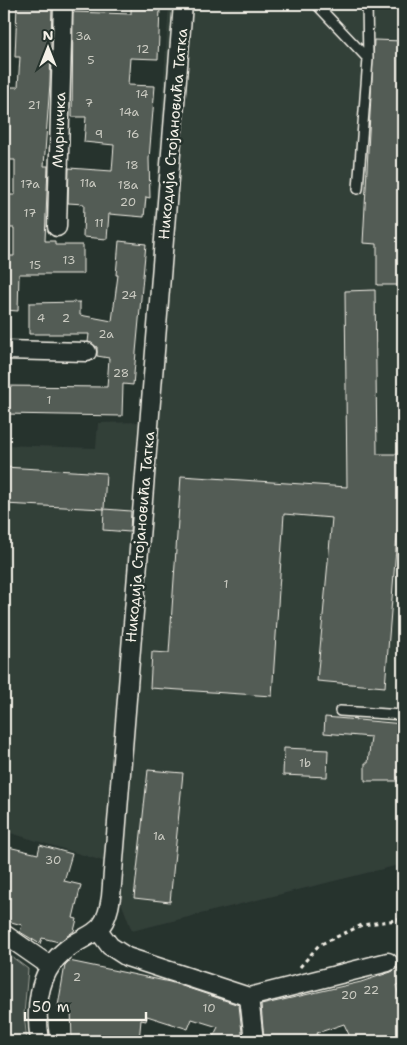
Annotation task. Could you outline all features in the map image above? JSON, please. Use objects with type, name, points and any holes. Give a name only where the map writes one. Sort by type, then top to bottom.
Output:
[{"type":"street","name":"Мирничка","points":[[57,227],[63,4]]},
{"type":"street","name":"Никодија Стојановића Татка","points":[[98,930],[107,915],[111,897],[183,4]]},
{"type":"street","points":[[4,350],[87,352]]},
{"type":"street","points":[[40,1041],[37,1011],[39,996],[50,966],[64,951],[98,930],[110,946],[127,957],[249,997],[388,962]]},
{"type":"street","points":[[4,934],[50,966]]},
{"type":"street","points":[[249,997],[254,1041]]},
{"type":"lane","points":[[316,4],[368,59]]},
{"type":"lane","points":[[358,189],[368,59],[367,4]]},
{"type":"lane","points":[[340,711],[403,715]]},
{"type":"path","points":[[281,988],[319,945],[362,925],[403,919]]},
{"type":"shaded area","points":[[169,4],[403,4],[403,864],[132,931],[106,862],[4,831],[4,445],[96,448],[98,423],[140,422]]},
{"type":"shaded area","points":[[4,951],[28,969],[24,1014],[27,1041],[4,1041]]},
{"type":"building","points":[[17,4],[52,4],[50,83],[44,166],[48,166],[45,241],[55,241],[55,245],[83,245],[83,274],[19,274],[18,311],[4,310],[4,256],[14,256],[14,228],[4,228],[4,195],[15,195],[15,160],[8,160],[10,102],[4,102],[4,87],[18,87],[20,57],[15,57]]},
{"type":"building","points":[[131,8],[160,9],[158,59],[130,58],[128,85],[155,86],[149,159],[150,198],[146,197],[144,217],[109,214],[107,239],[83,237],[84,204],[68,203],[69,168],[112,171],[114,145],[84,142],[86,117],[72,117],[73,12],[131,14]]},
{"type":"building","points":[[374,40],[403,41],[403,285],[377,285],[377,244],[363,243]]},
{"type":"building","points":[[119,241],[146,244],[133,385],[123,384],[122,416],[4,414],[4,386],[107,387],[109,358],[97,356],[97,347],[88,342],[89,334],[29,334],[29,303],[80,302],[80,315],[112,321],[118,275],[116,275]]},
{"type":"building","points":[[375,290],[377,454],[403,454],[403,485],[401,485],[385,687],[317,681],[332,518],[284,514],[272,696],[150,688],[152,652],[169,653],[181,476],[347,487],[345,291]]},
{"type":"building","points":[[4,467],[106,473],[104,509],[4,504]]},
{"type":"building","points":[[104,509],[131,511],[130,532],[103,530]]},
{"type":"building","points":[[325,717],[403,724],[403,781],[365,781],[365,763],[368,763],[371,737],[324,733]]},
{"type":"building","points":[[284,748],[328,750],[327,777],[283,775]]},
{"type":"building","points":[[148,770],[183,773],[170,902],[134,898]]},
{"type":"building","points":[[40,845],[72,854],[64,881],[81,885],[73,918],[77,919],[74,931],[59,942],[42,938],[40,944],[20,932],[22,925],[4,920],[4,899],[8,881],[4,880],[4,846],[38,854]]},
{"type":"building","points":[[69,961],[170,982],[239,1005],[243,1041],[211,1041],[218,1027],[192,1019],[188,1029],[147,1016],[146,1021],[141,1020],[139,1041],[72,1041],[71,1008],[58,1006],[65,965]]},
{"type":"building","points":[[403,965],[403,984],[396,985],[403,1010],[403,1041],[352,1041],[344,1024],[317,1033],[318,1035],[283,1041],[264,1041],[261,1005],[361,982],[391,972]]}]
